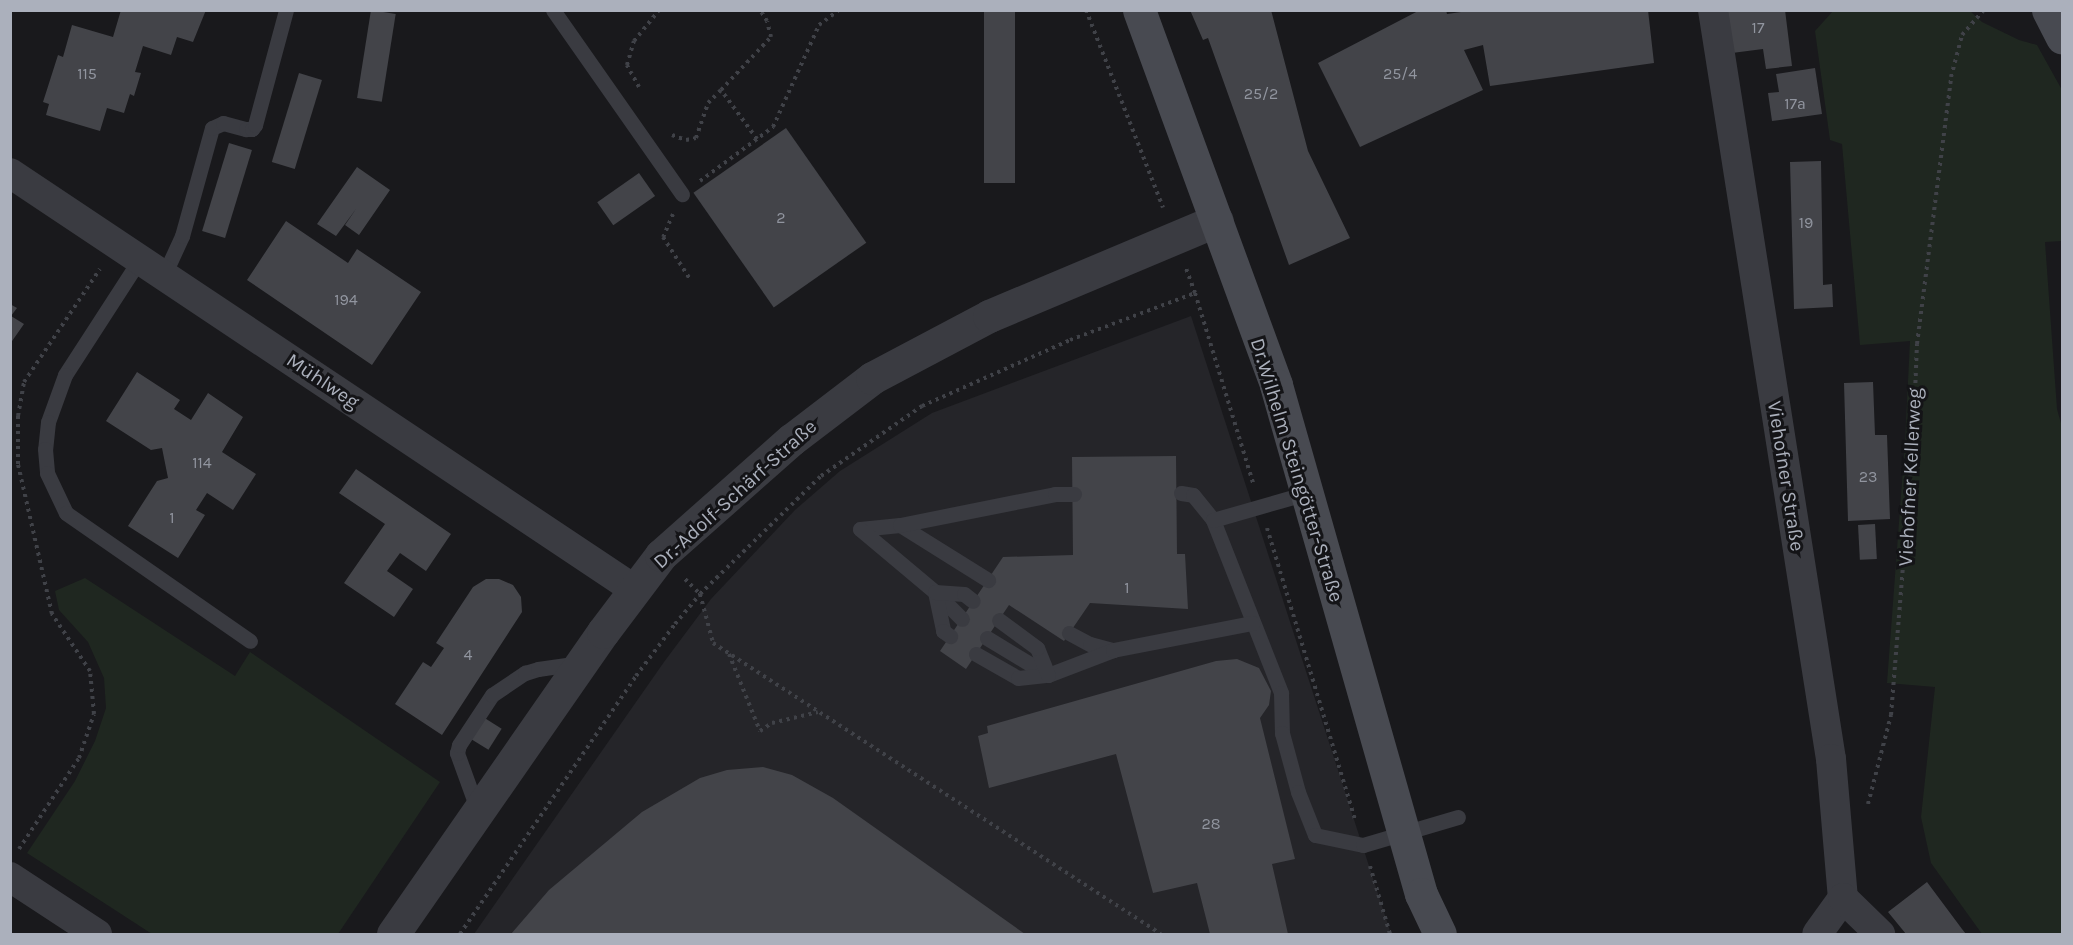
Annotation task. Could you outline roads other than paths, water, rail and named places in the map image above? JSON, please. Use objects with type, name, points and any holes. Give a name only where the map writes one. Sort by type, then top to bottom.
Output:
[{"type":"main road","name":"Dr.Wilhelm Steingötter-Straße","points":[[1139,10],[1276,386],[1421,894],[1440,934]]},
{"type":"main road","points":[[2048,10],[2062,38]]},
{"type":"street","name":"Viehofner Straße","points":[[1713,10],[1831,759],[1843,898]]},
{"type":"street","name":"Mühlweg","points":[[10,173],[635,590]]},
{"type":"street","name":"Dr.-Adolf-Schärf-Straße","points":[[393,934],[582,663],[661,555],[791,440],[872,378],[989,316],[1217,220]]},
{"type":"street","points":[[14,865],[97,934]]},
{"type":"street","points":[[1817,934],[1843,898],[1880,934]]},
{"type":"lane","points":[[250,641],[123,555],[66,513],[47,473],[45,449],[48,422],[65,375],[140,259],[182,236],[212,128],[223,123],[246,129],[252,129],[255,125],[286,10]]},
{"type":"lane","points":[[553,10],[682,194]]},
{"type":"lane","points":[[1181,493],[1193,495],[1213,520],[1281,693],[1282,733],[1298,792],[1315,835],[1363,845],[1458,817]]},
{"type":"lane","points":[[1213,520],[1307,493]]},
{"type":"lane","points":[[962,618],[935,592],[860,529],[900,525],[1055,494],[1074,494]]},
{"type":"lane","points":[[900,525],[988,580]]},
{"type":"lane","points":[[935,592],[964,594],[974,601]]},
{"type":"lane","points":[[935,592],[943,631],[950,636]]},
{"type":"lane","points":[[999,620],[1037,648],[1048,675]]},
{"type":"lane","points":[[976,654],[1018,678],[1048,675],[1113,650],[1252,623]]},
{"type":"lane","points":[[1069,633],[1090,644],[1113,650]]},
{"type":"lane","points":[[987,638],[1048,675]]},
{"type":"lane","points":[[478,812],[457,753],[459,745],[492,695],[532,671],[582,663]]}]
